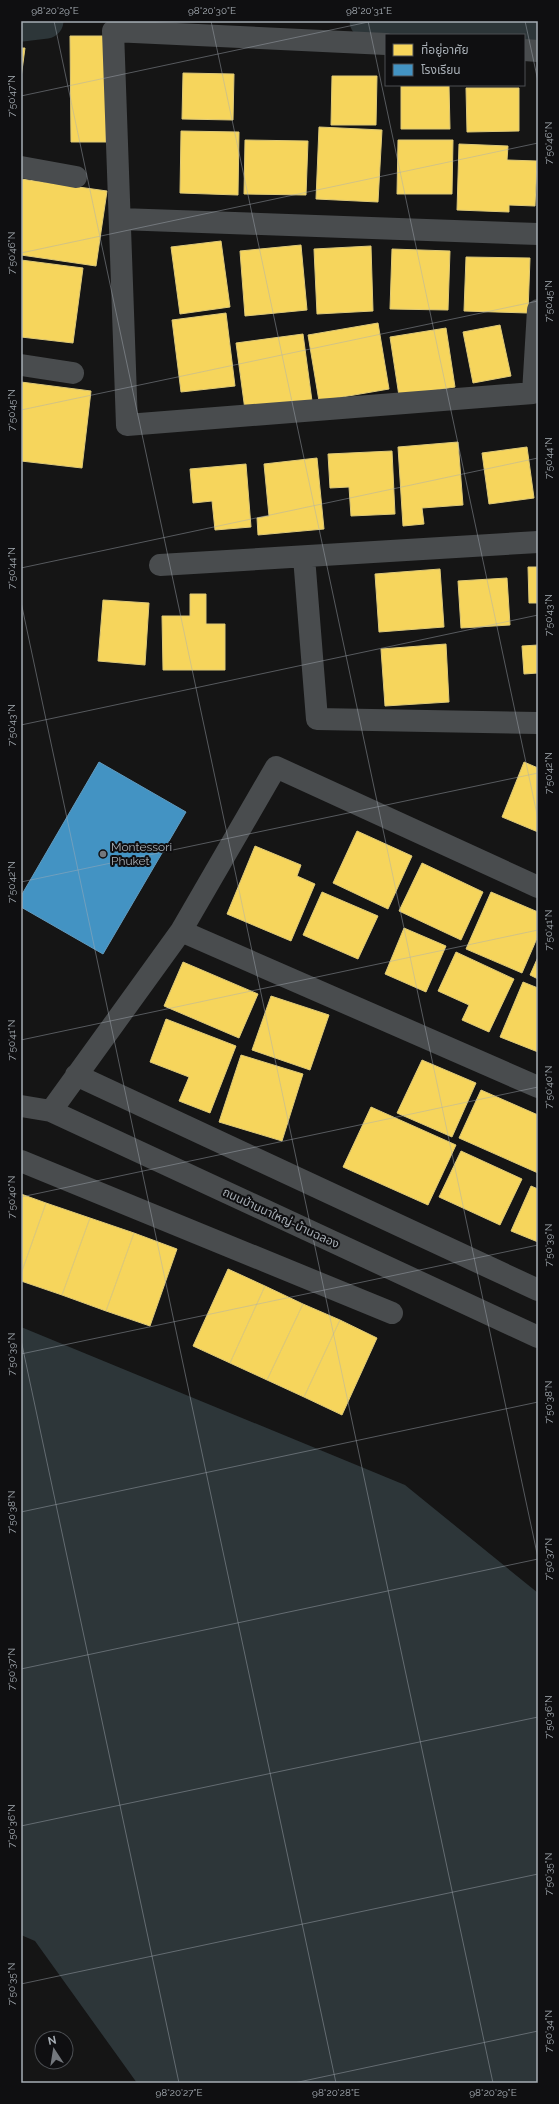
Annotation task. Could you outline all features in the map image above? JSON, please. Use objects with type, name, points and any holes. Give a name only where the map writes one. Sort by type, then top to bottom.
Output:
[{"type":"street","points":[[385,44],[113,31],[127,425],[533,393],[538,310]]},
{"type":"street","points":[[525,50],[538,51]]},
{"type":"street","points":[[21,167],[76,177]]},
{"type":"street","points":[[120,219],[538,234]]},
{"type":"street","points":[[21,365],[73,373]]},
{"type":"street","points":[[160,565],[538,542]]},
{"type":"street","points":[[304,557],[317,719],[538,723]]},
{"type":"street","points":[[51,1111],[181,931],[276,766],[538,887]]},
{"type":"street","points":[[181,931],[538,1087]]},
{"type":"street","points":[[76,1075],[538,1290]]},
{"type":"street","name":"ถนนบ้านนาใหญ่-บ้านฉลอง","points":[[21,1106],[51,1111],[538,1337]]},
{"type":"street","points":[[21,1161],[392,1313]]},
{"type":"shaded area","points":[[21,1327],[405,1485],[538,1593],[538,2083],[137,2083],[35,1941],[21,1935]]},
{"type":"building: ที่อยู่อาศัย","points":[[70,36],[106,36],[106,142],[71,142]]},
{"type":"building: ที่อยู่อาศัย","points":[[21,48],[25,48],[21,78]]},
{"type":"building: ที่อยู่อาศัย","points":[[183,73],[234,74],[233,120],[182,119]]},
{"type":"building: ที่อยู่อาศัย","points":[[332,76],[377,76],[376,125],[331,125]]},
{"type":"building: ที่อยู่อาศัย","points":[[401,86],[449,86],[450,129],[401,129]]},
{"type":"building: ที่อยู่อาศัย","points":[[466,88],[519,88],[519,131],[467,132]]},
{"type":"building: ที่อยู่อาศัย","points":[[319,127],[382,130],[378,202],[316,199]]},
{"type":"building: ที่อยู่อาศัย","points":[[181,131],[239,132],[238,195],[180,193]]},
{"type":"building: ที่อยู่อาศัย","points":[[245,140],[308,141],[306,195],[244,194]]},
{"type":"building: ที่อยู่อาศัย","points":[[398,140],[453,140],[452,194],[397,194]]},
{"type":"building: ที่อยู่อาศัย","points":[[459,144],[508,146],[507,160],[537,161],[535,206],[509,205],[509,212],[457,210]]},
{"type":"building: ที่อยู่อาศัย","points":[[21,179],[107,191],[96,266],[21,255]]},
{"type":"building: ที่อยู่อาศัย","points":[[221,241],[230,307],[180,314],[171,247]]},
{"type":"building: ที่อยู่อาศัย","points":[[301,245],[307,310],[245,316],[240,251]]},
{"type":"building: ที่อยู่อาศัย","points":[[371,246],[373,311],[317,314],[314,249]]},
{"type":"building: ที่อยู่อาศัย","points":[[392,249],[450,251],[448,310],[390,309]]},
{"type":"building: ที่อยู่อาศัย","points":[[466,257],[530,258],[528,313],[464,311]]},
{"type":"building: ที่อยู่อาศัย","points":[[21,260],[83,268],[73,343],[21,337]]},
{"type":"building: ที่อยู่อาศัย","points":[[226,313],[235,386],[181,392],[172,320]]},
{"type":"building: ที่อยู่อาศัย","points":[[378,323],[389,389],[319,401],[308,335]]},
{"type":"building: ที่อยู่อาศัย","points":[[500,325],[511,376],[473,383],[463,332]]},
{"type":"building: ที่อยู่อาศัย","points":[[446,328],[455,387],[399,396],[390,337]]},
{"type":"building: ที่อยู่อาศัย","points":[[303,334],[312,401],[245,410],[236,343]]},
{"type":"building: ที่อยู่อาศัย","points":[[21,382],[91,391],[82,468],[21,461]]},
{"type":"building: ที่อยู่อาศัย","points":[[458,442],[463,505],[422,508],[424,524],[403,526],[398,447]]},
{"type":"building: ที่อยู่อาศัย","points":[[527,447],[534,498],[489,504],[482,453]]},
{"type":"building: ที่อยู่อาศัย","points":[[392,451],[395,514],[351,516],[349,487],[330,488],[328,454]]},
{"type":"building: ที่อยู่อาศัย","points":[[317,458],[324,529],[258,535],[257,518],[269,516],[264,464]]},
{"type":"building: ที่อยู่อาศัย","points":[[246,464],[251,527],[215,530],[212,501],[193,503],[190,469]]},
{"type":"building: ที่อยู่อาศัย","points":[[528,567],[538,567],[538,603],[529,603]]},
{"type":"building: ที่อยู่อาศัย","points":[[440,569],[444,627],[379,632],[375,574]]},
{"type":"building: ที่อยู่อาศัย","points":[[507,578],[510,625],[461,628],[458,581]]},
{"type":"building: ที่อยู่อาศัย","points":[[190,594],[206,594],[206,624],[225,624],[225,670],[163,670],[162,616],[190,616]]},
{"type":"building: ที่อยู่อาศัย","points":[[103,600],[149,603],[145,665],[98,661]]},
{"type":"building: ที่อยู่อาศัย","points":[[446,644],[449,702],[385,706],[381,649]]},
{"type":"building: ที่อยู่อาศัย","points":[[538,645],[538,673],[524,674],[522,646]]},
{"type":"building: ที่อยู่อาศัย","points":[[524,762],[538,768],[538,832],[502,817]]},
{"type":"building: ที่อยู่อาศัย","points":[[357,831],[412,856],[388,909],[333,883]]},
{"type":"building: ที่อยู่อาศัย","points":[[255,846],[301,865],[297,876],[315,884],[291,941],[227,914]]},
{"type":"building: ที่อยู่อาศัย","points":[[422,863],[483,892],[461,940],[399,911]]},
{"type":"building: ที่อยู่อาศัย","points":[[322,892],[378,916],[358,959],[303,935]]},
{"type":"building: ที่อยู่อาศัย","points":[[491,892],[538,912],[538,936],[522,973],[466,949]]},
{"type":"building: ที่อยู่อาศัย","points":[[404,928],[446,946],[426,992],[385,974]]},
{"type":"building: ที่อยู่อาศัย","points":[[456,952],[514,979],[489,1032],[462,1020],[469,1005],[438,991]]},
{"type":"building: ที่อยู่อาศัย","points":[[538,957],[538,979],[530,975]]},
{"type":"building: ที่อยู่อาศัย","points":[[183,962],[258,994],[239,1038],[164,1006]]},
{"type":"building: ที่อยู่อาศัย","points":[[523,982],[538,988],[538,1052],[500,1037]]},
{"type":"building: ที่อยู่อาศัย","points":[[271,996],[329,1015],[310,1070],[252,1050]]},
{"type":"building: ที่อยู่อาศัย","points":[[166,1019],[236,1046],[210,1113],[179,1101],[189,1077],[150,1062]]},
{"type":"building: ที่อยู่อาศัย","points":[[241,1055],[303,1074],[282,1141],[219,1122]]},
{"type":"building: ที่อยู่อาศัย","points":[[422,1060],[476,1083],[452,1137],[397,1113]]},
{"type":"building: ที่อยู่อาศัย","points":[[481,1090],[538,1115],[538,1173],[459,1138]]},
{"type":"building: ที่อยู่อาศัย","points":[[371,1107],[456,1145],[428,1205],[343,1167]]},
{"type":"building: ที่อยู่อาศัย","points":[[461,1151],[522,1179],[500,1225],[439,1197]]},
{"type":"building: ที่อยู่อาศัย","points":[[531,1186],[538,1189],[538,1242],[511,1231]]},
{"type":"building: ที่อยู่อาศัย","points":[[21,1194],[46,1203],[21,1274]]},
{"type":"building: ที่อยู่อาศัย","points":[[46,1203],[90,1218],[62,1295],[21,1281],[21,1274]]},
{"type":"building: ที่อยู่อาศัย","points":[[90,1218],[134,1233],[106,1311],[62,1295]]},
{"type":"building: ที่อยู่อาศัย","points":[[134,1233],[177,1249],[150,1326],[106,1311]]},
{"type":"building: ที่อยู่อาศัย","points":[[228,1269],[265,1286],[230,1363],[193,1346]]},
{"type":"building: ที่อยู่อาศัย","points":[[265,1286],[303,1304],[267,1380],[230,1363]]},
{"type":"building: ที่อยู่อาศัย","points":[[303,1304],[340,1320],[304,1397],[267,1380]]},
{"type":"building: ที่อยู่อาศัย","points":[[340,1320],[377,1338],[342,1415],[304,1397]]},
{"type":"building: โรงเรียน","name":"Montessori Phuket","points":[[99,762],[186,812],[103,954],[21,907],[21,896]]},
{"type":"waterway","points":[[21,24],[46,21]]},
{"type":"waterway","points":[[367,21],[538,32]]},
{"type":"place","name":"Montessori Phuket","points":[[103,854]]}]
